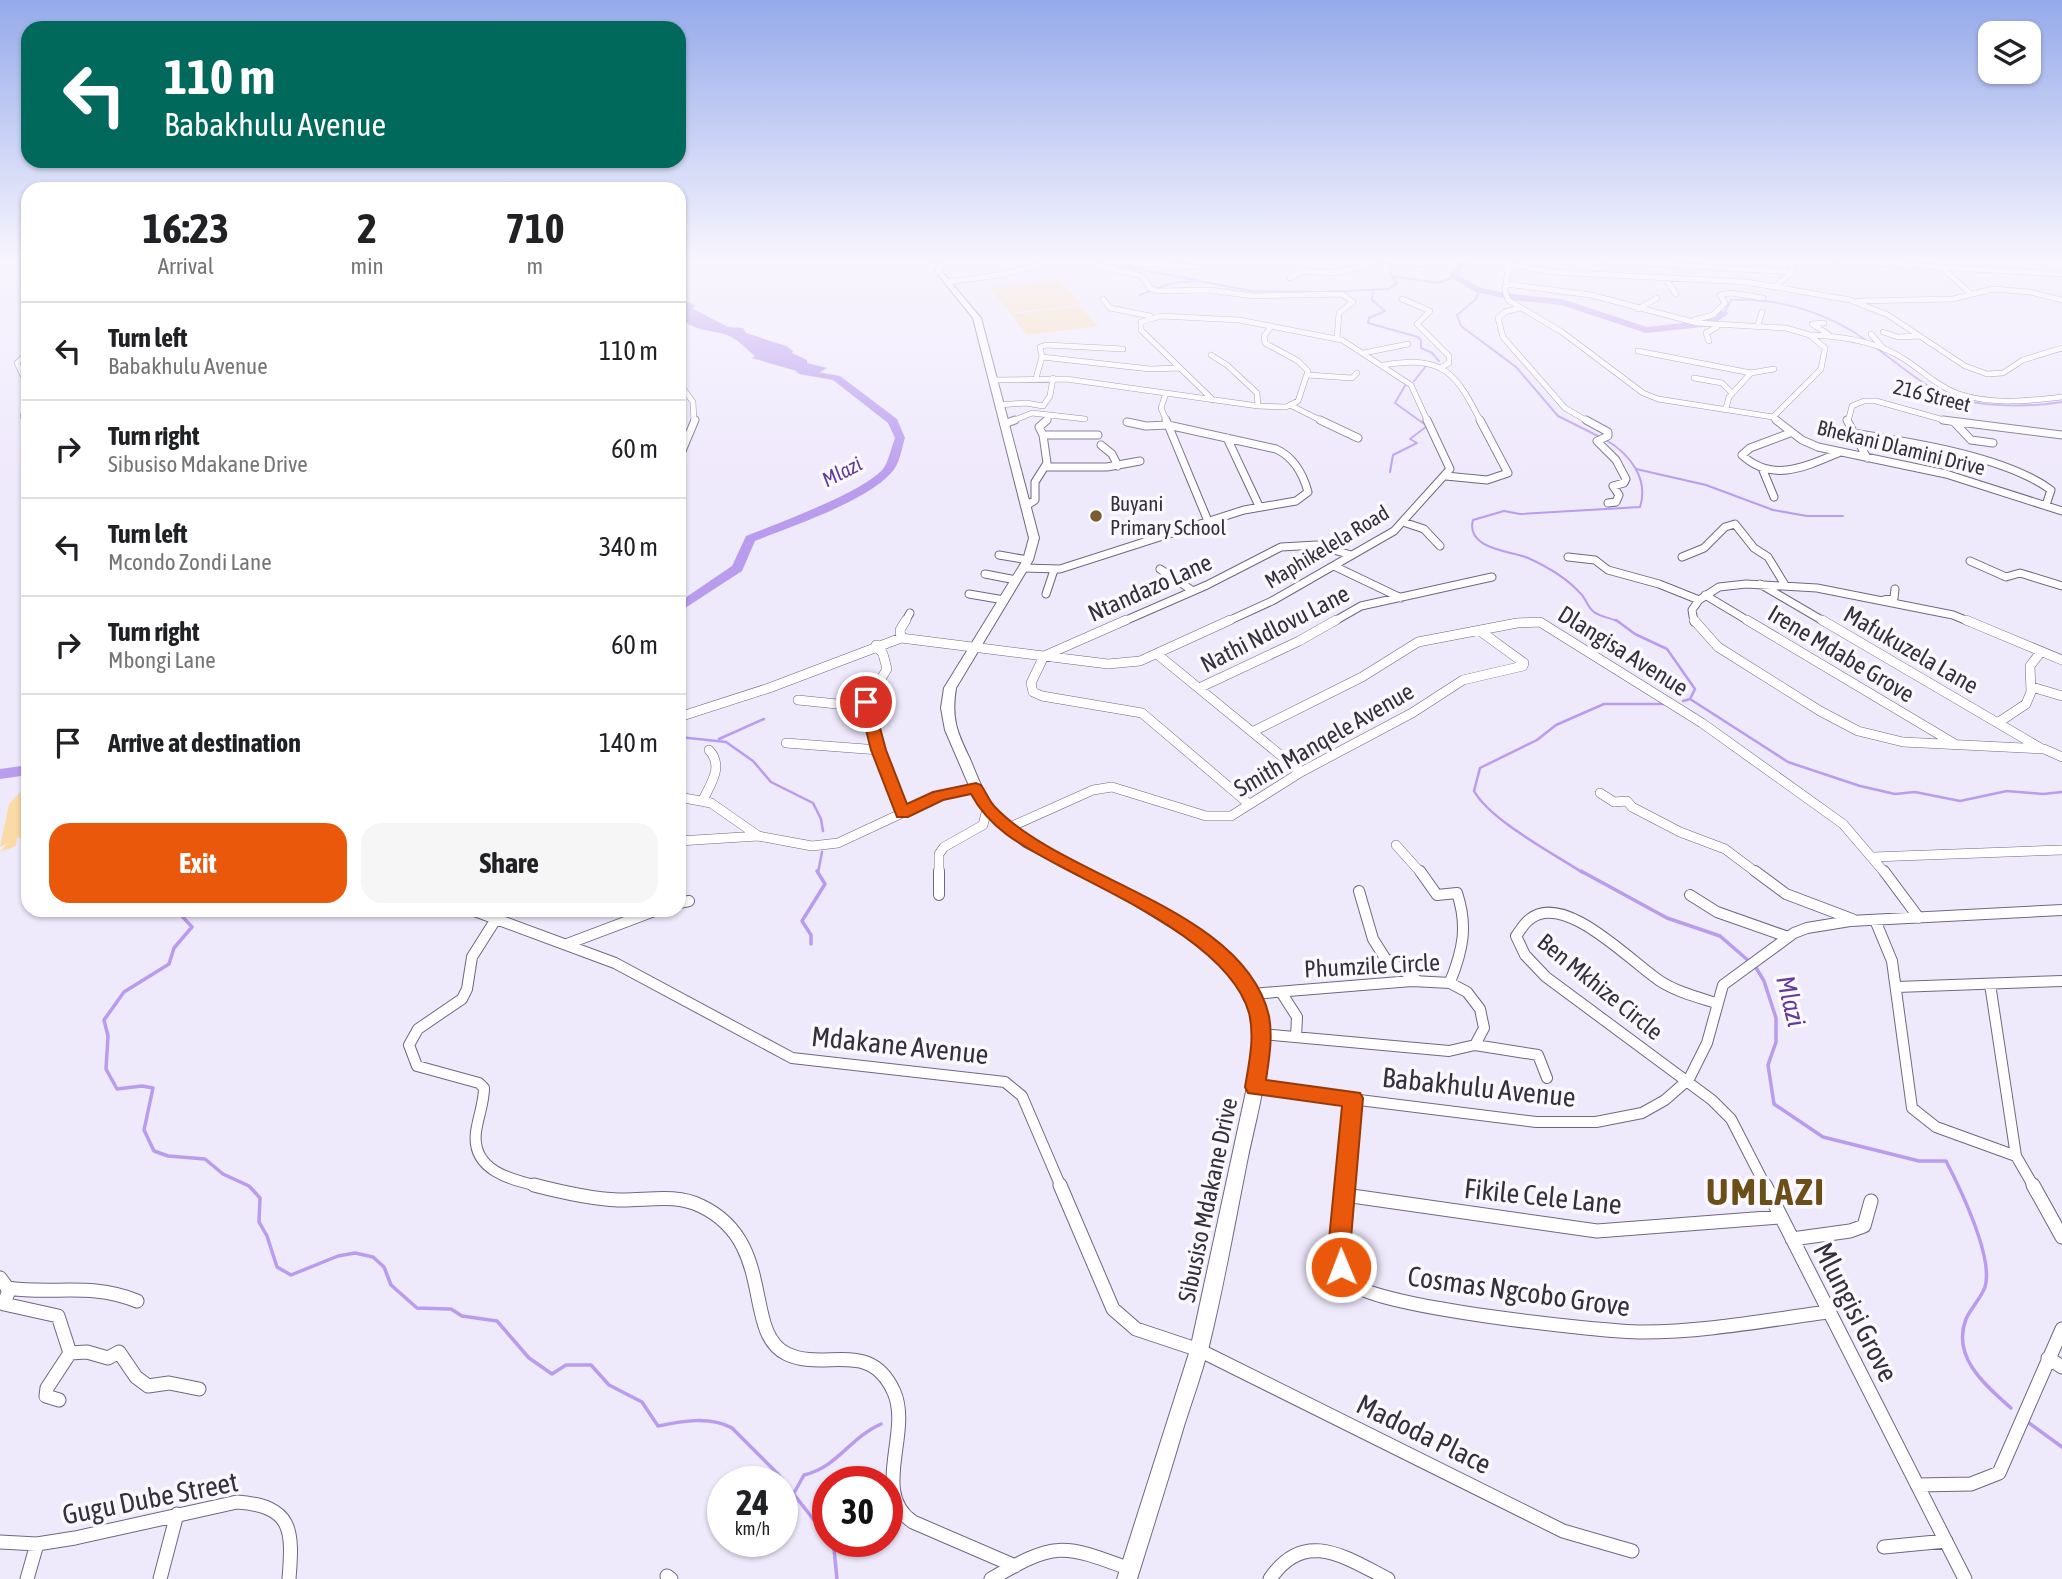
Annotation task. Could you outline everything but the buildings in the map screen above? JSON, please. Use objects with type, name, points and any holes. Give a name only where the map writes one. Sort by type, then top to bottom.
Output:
[{"type":"street","name":"Sibusiso Mdakane Drive","points":[[981,335],[1034,538],[1023,569],[950,688],[947,711],[951,730],[987,809],[1028,843],[1125,893],[1199,938],[1236,969],[1252,995],[1262,1034],[1255,1087],[1199,1350],[1129,1574]]},
{"type":"street","points":[[1146,335],[1213,400]]},
{"type":"street","points":[[1265,335],[1265,343],[1302,364],[1308,375],[1298,401],[1292,406]]},
{"type":"street","points":[[1319,335],[1337,338],[1407,381],[1415,390],[1449,463],[1450,469],[1446,476],[1494,479],[1504,477],[1508,473],[1462,385],[1440,368],[1413,361],[1384,365]]},
{"type":"street","points":[[1428,335],[1450,356],[1449,363],[1440,368]]},
{"type":"street","points":[[1502,335],[1565,408],[1608,432],[1606,436],[1598,439],[1616,460],[1626,479],[1624,483],[1613,486],[1619,495],[1616,502],[1608,502]]},
{"type":"street","points":[[1566,335],[1643,394],[1666,401],[1725,408]]},
{"type":"street","points":[[1707,335],[1709,341]]},
{"type":"street","points":[[1810,335],[1830,335],[1883,349],[1903,358],[1964,396],[1990,399],[2062,397]]},
{"type":"street","name":"Bhekani Dlamini Drive","points":[[1810,335],[1825,348],[1824,362],[1815,375],[1773,417],[1790,433],[1813,446],[1919,467],[2062,511]]},
{"type":"street","points":[[1872,335],[1883,349]]},
{"type":"street","points":[[1891,335],[1920,336],[1969,368],[1990,374],[2003,373],[2023,360],[2062,348]]},
{"type":"street","points":[[1364,353],[1408,344]]},
{"type":"street","points":[[1036,378],[1042,356],[1040,347],[1049,345],[1123,349]]},
{"type":"street","points":[[1638,351],[1751,373],[1774,369]]},
{"type":"street","points":[[1211,355],[1227,365],[1257,393],[1258,406]]},
{"type":"street","points":[[1042,356],[1154,370],[1180,368]]},
{"type":"street","points":[[1308,375],[1352,378],[1357,373]]},
{"type":"street","points":[[1725,408],[1732,393],[1751,373]]},
{"type":"street","points":[[993,380],[1053,378],[1258,406],[1292,406],[1358,438]]},
{"type":"street","points":[[999,405],[1026,403],[1043,406],[1050,396],[1053,378]]},
{"type":"street","points":[[1694,378],[1722,383],[1732,393]]},
{"type":"street","points":[[686,392],[691,398],[696,420],[686,446]]},
{"type":"street","points":[[1166,393],[1160,406],[1208,521]]},
{"type":"street","points":[[1687,393],[1688,399],[1773,417]]},
{"type":"street","name":"216 Street","points":[[1853,433],[1848,424],[1849,412],[1852,406],[1863,401],[1888,403],[1920,415],[1954,422],[2062,435]]},
{"type":"street","points":[[1004,424],[1031,414],[1084,419]]},
{"type":"street","points":[[1026,506],[1035,499],[1035,482],[1046,467],[1043,435],[1039,427],[1049,416]]},
{"type":"street","points":[[985,574],[1023,569],[1054,570],[1259,506],[1296,501],[1306,496],[1308,488],[1295,464],[1283,451],[1168,425],[1146,426],[1127,422]]},
{"type":"street","points":[[1954,422],[1971,440],[1993,443]]},
{"type":"street","points":[[1790,433],[1742,453],[1745,460],[1762,468],[1792,472],[1838,453]]},
{"type":"street","points":[[1853,433],[1867,457]]},
{"type":"street","points":[[1853,433],[1933,448],[2035,478],[2052,490],[2046,505]]},
{"type":"street","points":[[1043,435],[1098,435]]},
{"type":"street","points":[[1227,438],[1259,506]]},
{"type":"street","points":[[1101,445],[1115,458],[1118,466]]},
{"type":"street","points":[[1046,467],[1118,466],[1140,461]]},
{"type":"street","points":[[1762,468],[1774,497]]},
{"type":"street","name":"Maphikelela Road","points":[[975,647],[1117,664],[1140,661],[1253,611],[1389,534],[1446,476]]},
{"type":"street","points":[[1403,522],[1424,529],[1440,546]]},
{"type":"street","points":[[1682,557],[1705,547],[1728,524],[1737,526],[1754,548],[1768,557],[1785,585]]},
{"type":"street","name":"Ntandazo Lane","points":[[1044,656],[1193,591],[1287,546],[1317,545],[1351,555]]},
{"type":"street","points":[[999,555],[1023,569]]},
{"type":"street","points":[[1568,557],[1595,560],[1608,570],[1702,597]]},
{"type":"street","points":[[1970,561],[2006,577],[2020,573],[2062,586]]},
{"type":"street","points":[[1334,566],[1401,598]]},
{"type":"street","points":[[1160,569],[1193,591]]},
{"type":"street","points":[[1046,594],[1054,570]]},
{"type":"street","name":"Nathi Ndlovu Lane","points":[[1199,688],[1300,641],[1362,606],[1492,577]]},
{"type":"street","points":[[2062,660],[1959,617],[1817,588],[1760,584],[1719,587],[1702,597],[1692,610],[1692,616],[1707,638],[1839,722],[1873,736],[1903,743],[2044,750],[2062,757]]},
{"type":"street","name":"Mafukuzela Lane","points":[[1760,584],[2044,750]]},
{"type":"street","points":[[1879,601],[1894,598],[1895,589]]},
{"type":"street","points":[[969,594],[1004,600]]},
{"type":"street","name":"Irene Mdabe Grove","points":[[1702,597],[1957,745]]},
{"type":"street","points":[[901,638],[900,631],[910,613]]},
{"type":"street","name":"Dlangisa Avenue","points":[[1252,732],[1362,677],[1412,645],[1526,622],[1540,622],[1552,627],[1710,728],[1843,824],[1919,918]]},
{"type":"street","name":"Smith Manqele Avenue","points":[[1008,828],[1102,788],[1122,788],[1215,818],[1231,816],[1301,772],[1412,713],[1463,680],[1523,666],[1519,657],[1480,631]]},
{"type":"street","points":[[686,715],[780,684],[901,638],[975,647]]},
{"type":"street","points":[[876,646],[889,662],[887,670],[866,702],[879,750],[902,813]]},
{"type":"street","points":[[1999,722],[2023,708],[2031,695],[2030,666],[2040,653]]},
{"type":"street","points":[[1157,654],[1301,772]]},
{"type":"street","points":[[1044,656],[1031,683],[1031,689],[1037,695],[1142,713],[1249,804]]},
{"type":"street","points":[[2032,687],[2062,696]]},
{"type":"street","points":[[799,701],[836,705],[866,702]]},
{"type":"street","points":[[786,743],[879,750]]},
{"type":"street","points":[[703,800],[718,764],[715,755],[709,750]]},
{"type":"street","points":[[686,841],[758,836],[786,843],[825,845],[851,839],[939,796],[976,788]]},
{"type":"street","points":[[1600,793],[1614,802],[1627,801],[1632,807],[1681,832],[1725,849],[1786,894],[1857,921]]},
{"type":"street","points":[[686,798],[703,800],[720,807],[758,836]]},
{"type":"street","points":[[939,895],[939,854],[944,847],[983,825],[987,809]]},
{"type":"street","points":[[1396,845],[1427,876],[1437,895],[1457,893],[1459,896],[1465,924],[1465,940],[1450,982]]},
{"type":"street","points":[[1872,857],[2062,850]]},
{"type":"street","points":[[1359,891],[1373,939],[1385,958],[1391,965],[1419,980]]},
{"type":"street","points":[[1690,895],[1717,912],[1788,937]]},
{"type":"street","name":"Babakhulu Avenue","points":[[1255,1087],[1570,1124],[1642,1113],[1665,1100],[1689,1079],[1707,1043],[1723,985],[1788,937],[1807,928],[1857,921],[2062,910]]},
{"type":"street","name":"Ben Mkhize Circle","points":[[1689,1079],[1610,1027],[1534,965],[1519,950],[1516,936],[1524,922],[1534,916],[1553,913],[1572,916],[1661,982],[1716,1003]]},
{"type":"street","name":"Mdakane Avenue","points":[[491,917],[630,970],[792,1058],[995,1079],[1015,1088],[1027,1107],[1113,1308],[1136,1329],[1199,1350]]},
{"type":"street","points":[[566,944],[638,917]]},
{"type":"street","points":[[496,919],[472,957],[469,987],[463,998],[425,1023],[409,1045],[417,1066],[479,1083],[484,1088],[485,1099],[477,1126],[476,1142],[479,1154],[488,1167],[501,1175],[606,1200],[679,1198],[698,1202],[717,1215],[741,1237],[749,1251],[765,1332],[775,1346],[788,1355],[803,1358],[858,1358],[873,1366],[888,1381],[896,1396],[898,1418],[894,1475],[896,1501],[901,1513],[914,1522],[1015,1566]]},
{"type":"street","points":[[1875,920],[1890,953],[1898,987],[1912,1108],[1936,1127],[2017,1156]]},
{"type":"street","name":"Phumzile Circle","points":[[1252,995],[1419,980],[1450,982],[1467,989],[1476,999],[1481,1011],[1480,1036],[1475,1045]]},
{"type":"street","points":[[1898,987],[2062,981]]},
{"type":"street","points":[[1990,984],[2017,1156],[2062,1237]]},
{"type":"street","points":[[1281,992],[1297,1017],[1296,1037]]},
{"type":"street","points":[[1262,1034],[1449,1051],[1475,1045],[1538,1055],[1547,1077]]},
{"type":"street","name":"Mlungisi Grove","points":[[1689,1079],[1723,1108],[1731,1119],[1965,1579]]},
{"type":"street","name":"Cosmas Ngcobo Grove","points":[[1353,1098],[1339,1250],[1341,1267],[1357,1288],[1372,1294],[1616,1332],[1660,1332],[1828,1312]]},
{"type":"street","name":"Fikile Cele Lane","points":[[1345,1195],[1597,1231],[1780,1217]]},
{"type":"street","points":[[1792,1239],[1850,1231],[1864,1226],[1871,1201]]},
{"type":"street","points":[[70,1353],[58,1316],[4,1304],[4,1283],[27,1292],[84,1287],[116,1290],[137,1301]]},
{"type":"street","points":[[1917,1485],[1979,1483],[1991,1480],[1999,1473],[2062,1329]]},
{"type":"street","name":"Madoda Place","points":[[1199,1350],[1563,1531],[1632,1551]]},
{"type":"street","points":[[70,1353],[88,1352],[108,1358],[119,1352],[135,1377],[148,1386],[169,1383],[199,1389]]},
{"type":"street","points":[[59,1400],[46,1396],[47,1388],[70,1353]]},
{"type":"street","points":[[2048,1358],[2062,1367]]},
{"type":"street","name":"Gugu Dube Street","points":[[0,1542],[37,1544],[237,1502],[268,1505],[279,1511],[288,1521],[291,1534],[289,1579]]},
{"type":"street","points":[[160,1579],[177,1514]]},
{"type":"street","points":[[1884,1547],[1946,1541]]},
{"type":"street","points":[[27,1579],[37,1544]]},
{"type":"street","points":[[991,1579],[1059,1548],[1076,1550],[1129,1574]]},
{"type":"street","points":[[1270,1579],[1283,1558],[1298,1552],[1319,1550],[1340,1555],[1388,1579]]},
{"type":"shaded area","points":[[725,335],[751,335],[786,346],[792,353],[807,360],[807,363],[827,368],[814,376],[752,358],[755,356]]},
{"type":"shaded area","points":[[21,791],[21,837],[17,838],[16,846],[0,852],[7,844],[0,847],[9,804]]},
{"type":"waterway","points":[[1410,335],[1418,337],[1421,340],[1421,348],[1432,353],[1439,361]]},
{"type":"waterway","points":[[1473,335],[1516,367],[1558,416],[1600,437]]},
{"type":"waterway","points":[[1858,335],[1867,341]]},
{"type":"waterway","points":[[1875,347],[1933,389],[1962,400],[2014,406],[2062,402]]},
{"type":"waterway","points":[[1414,381],[1426,366]]},
{"type":"waterway","name":"Mlazi","points":[[686,603],[737,568],[750,539],[845,498],[879,479],[890,467],[900,438],[893,421],[836,378],[803,372],[797,368]]},
{"type":"waterway","points":[[1390,472],[1393,455],[1417,443],[1410,439],[1427,426],[1395,403],[1406,384]]},
{"type":"waterway","points":[[1606,440],[1623,452],[1640,477],[1640,507],[1520,514],[1504,511],[1473,520],[1472,530],[1482,543],[1528,558],[1557,573],[1576,588],[1594,612],[1618,622]]},
{"type":"waterway","points":[[1636,469],[1706,485],[1773,510],[1807,516],[1843,516]]},
{"type":"waterway","points":[[1618,622],[1635,634],[1667,649],[1695,689],[1690,699]]},
{"type":"waterway","points":[[1683,701],[1690,699]]},
{"type":"waterway","points":[[1690,699],[1788,762],[1860,786],[1895,794],[1915,792],[1960,801],[2007,791],[2043,794],[2062,792]]},
{"type":"waterway","name":"Mlazi","points":[[1583,873],[1508,825],[1482,802],[1474,791],[1480,768],[1537,740],[1556,725],[1604,704],[1664,704]]},
{"type":"waterway","points":[[719,739],[764,719]]},
{"type":"waterway","points":[[686,738],[726,742],[753,761],[771,782],[813,803],[821,819],[823,831]]},
{"type":"waterway","name":"Mlazi","points":[[0,774],[21,771]]},
{"type":"waterway","points":[[818,873],[822,852]]},
{"type":"waterway","name":"Mlazi","points":[[1581,871],[1667,918],[1720,936],[1750,962]]},
{"type":"waterway","points":[[811,944],[811,935],[802,921],[825,884],[818,873]]},
{"type":"waterway","points":[[183,917],[192,927],[174,948],[169,964],[124,992],[104,1020],[108,1036],[106,1069],[117,1089],[142,1086],[153,1088],[144,1130],[154,1151],[168,1156],[205,1159],[223,1174],[249,1186],[260,1198],[259,1222],[267,1236],[277,1267],[291,1275],[338,1256],[355,1253],[373,1257],[384,1267],[391,1285],[417,1308],[449,1309]]},
{"type":"waterway","name":"Mlazi","points":[[1755,966],[1764,981],[1776,1018],[1776,1042],[1768,1065],[1774,1104],[1823,1137],[1919,1161],[1946,1161],[1974,1223],[1985,1259],[1985,1287],[1966,1319],[1963,1346],[1974,1370],[2011,1408]]},
{"type":"waterway","points":[[451,1309],[462,1316],[497,1321],[529,1358],[552,1374],[566,1365],[591,1365],[609,1385],[642,1402],[658,1426],[705,1421],[732,1428],[778,1474],[812,1518]]},
{"type":"waterway","points":[[2029,1423],[2062,1447]]},
{"type":"waterway","points":[[798,1486],[804,1475],[826,1466],[860,1437],[881,1424]]},
{"type":"waterway","points":[[835,1557],[837,1579]]},
{"type":"place","name":"Buyani Primary School","points":[[1096,516]]},
{"type":"district","name":"UMLAZI","points":[[1766,1192]]},
{"type":"route","points":[[866,702],[879,750],[902,813],[939,796],[976,788],[987,809],[1016,835],[1125,893],[1199,938],[1236,969],[1252,995],[1259,1015],[1262,1034],[1255,1087],[1353,1098],[1339,1250],[1341,1267]]}]
